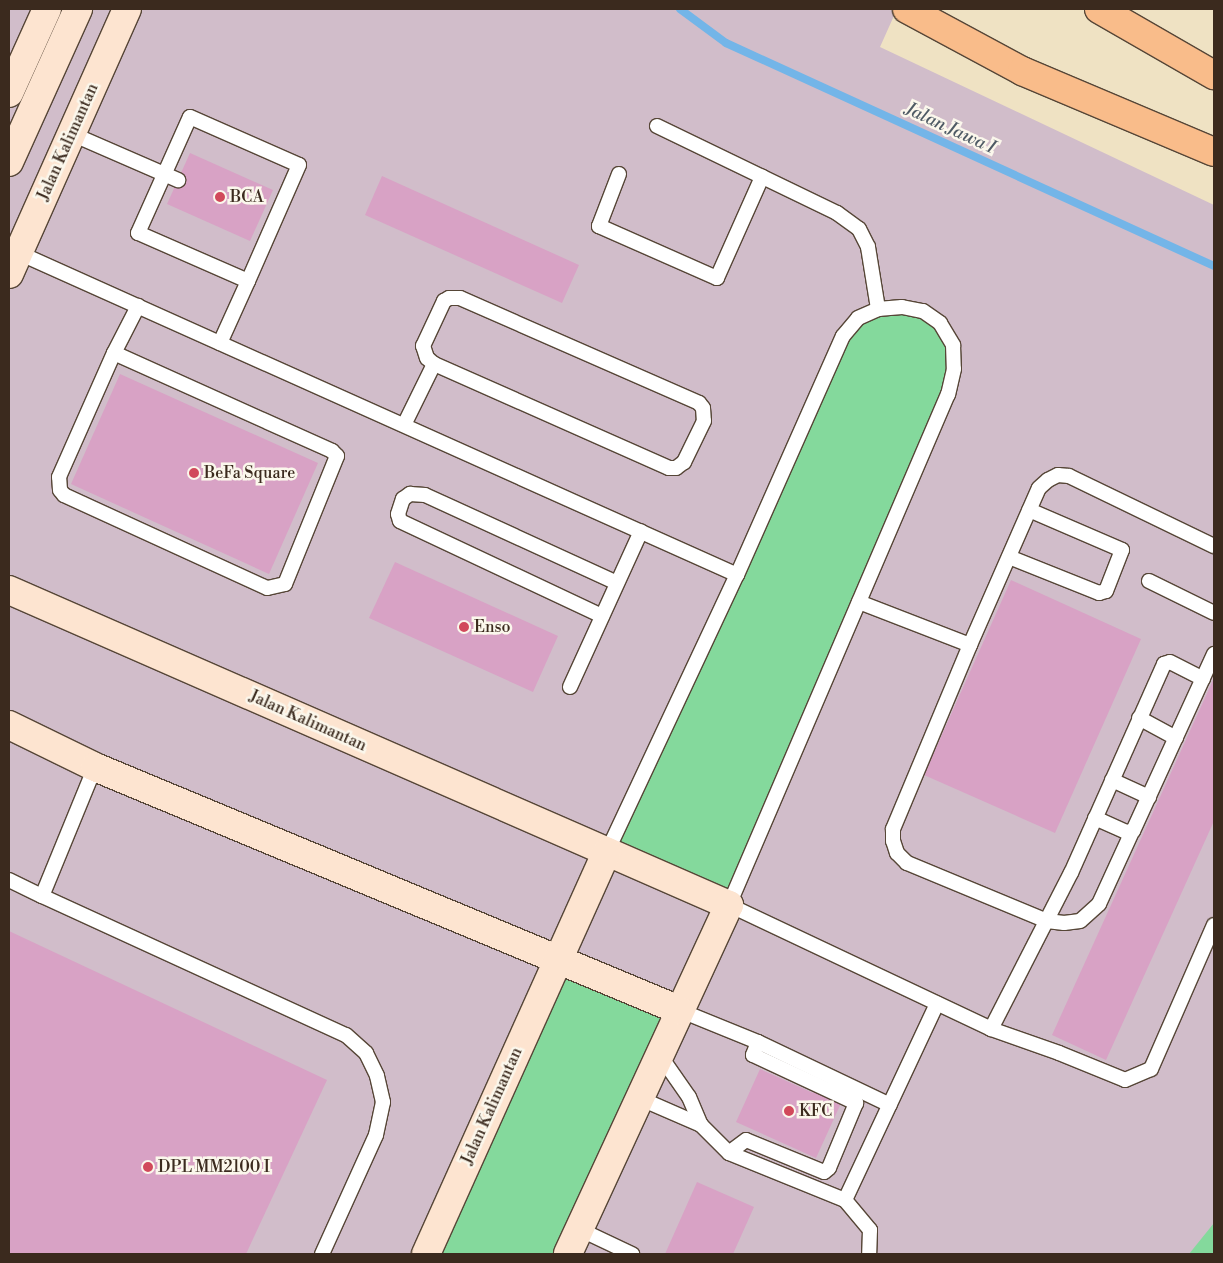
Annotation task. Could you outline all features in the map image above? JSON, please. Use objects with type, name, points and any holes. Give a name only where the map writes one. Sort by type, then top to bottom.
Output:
[{"type":"highway","points":[[907,9],[1022,71],[1214,152]]},
{"type":"highway","points":[[1098,9],[1214,75]]},
{"type":"street","points":[[9,93],[47,9]]},
{"type":"street","points":[[9,162],[78,9]]},
{"type":"street","name":"Jalan Kalimantan","points":[[14,264],[127,9]]},
{"type":"street","name":"Jalan Kalimantan","points":[[9,590],[729,905]]},
{"type":"street","points":[[9,725],[96,766],[559,958],[679,1010]]},
{"type":"street","name":"Jalan Kalimantan","points":[[426,1254],[607,852]]},
{"type":"street","points":[[568,1254],[729,905]]},
{"type":"lane","points":[[220,343],[248,281],[299,165],[190,117],[138,232],[248,281]]},
{"type":"lane","points":[[657,126],[837,213],[859,229],[868,247],[878,309]]},
{"type":"lane","points":[[72,134],[178,180]]},
{"type":"lane","points":[[619,174],[599,226],[717,278],[762,177]]},
{"type":"lane","points":[[262,215],[274,221]]},
{"type":"lane","points":[[14,264],[138,306],[405,423],[737,575]]},
{"type":"lane","points":[[460,298],[699,403],[705,414],[684,462],[676,468],[669,468],[434,364],[423,352],[424,341],[444,301],[460,298]]},
{"type":"lane","points":[[114,353],[332,451],[337,456],[285,584],[267,588],[64,495],[60,490],[59,477],[114,353],[138,306]]},
{"type":"lane","points":[[607,852],[737,575],[843,336],[858,318],[878,309],[902,307],[923,311],[940,323],[953,345],[954,369],[948,394],[729,905],[991,1030],[1059,1052],[1125,1080],[1151,1069],[1214,924]]},
{"type":"lane","points":[[405,423],[434,364]]},
{"type":"lane","points":[[1214,546],[1069,476],[1058,475],[1048,480],[1039,488],[893,828],[893,841],[897,853],[907,864],[1047,920],[1080,921],[1090,915],[1099,904],[1214,654]]},
{"type":"lane","points":[[602,616],[400,521],[398,514],[404,499],[410,494],[425,495],[617,583]]},
{"type":"lane","points":[[1009,556],[1098,593],[1106,591],[1122,550],[1030,510]]},
{"type":"lane","points":[[570,687],[641,531]]},
{"type":"lane","points":[[1149,581],[1214,613]]},
{"type":"lane","points":[[859,602],[970,645]]},
{"type":"lane","points":[[991,1030],[1047,920],[1139,718],[1167,662],[1203,679]]},
{"type":"lane","points":[[1139,718],[1176,738]]},
{"type":"lane","points":[[42,896],[96,766]]},
{"type":"lane","points":[[1112,780],[1149,796]]},
{"type":"lane","points":[[1095,818],[1131,834]]},
{"type":"lane","points":[[9,880],[346,1035],[366,1053],[377,1076],[383,1102],[376,1135],[322,1254]]},
{"type":"lane","points":[[845,1200],[937,1004]]},
{"type":"lane","points":[[679,1010],[758,1042],[890,1105]]},
{"type":"lane","points":[[729,1153],[746,1140],[824,1172],[829,1168],[855,1108],[856,1102],[852,1099],[753,1055],[758,1042]]},
{"type":"lane","points":[[659,1054],[689,1097],[701,1125]]},
{"type":"lane","points":[[639,1098],[701,1125],[729,1153],[845,1200],[870,1230],[869,1254]]},
{"type":"lane","points":[[579,1230],[632,1254]]},
{"type":"shaded area","points":[[9,9],[897,9],[880,47],[1214,205],[1214,1254],[9,1254]]},
{"type":"green space","points":[[902,307],[940,323],[954,369],[729,905],[607,852],[858,318]]},
{"type":"green space","points":[[559,958],[679,1010],[568,1254],[426,1254]]},
{"type":"green space","points":[[1214,1223],[1214,1254],[1189,1254]]},
{"type":"building","name":"BCA","points":[[190,153],[273,190],[250,241],[167,204]]},
{"type":"building","points":[[382,176],[579,265],[562,303],[365,215]]},
{"type":"building","name":"BeFa Square","points":[[120,374],[318,463],[269,574],[71,484]]},
{"type":"building","name":"Enso","points":[[395,562],[558,636],[533,692],[369,618]]},
{"type":"building","points":[[1011,580],[1141,639],[1055,833],[924,775]]},
{"type":"building","points":[[1214,678],[1214,821],[1106,1060],[1052,1035]]},
{"type":"building","name":"DPL MM2100 I","points":[[9,931],[327,1080],[246,1254],[9,1254]]},
{"type":"building","name":"KFC","points":[[760,1069],[813,1093],[815,1089],[842,1101],[816,1158],[736,1122]]},
{"type":"building","points":[[697,1182],[754,1207],[733,1254],[665,1254]]},
{"type":"waterway","name":"Jalan Jawa I","points":[[680,9],[726,43],[1214,266]]},
{"type":"place","name":"BCA","points":[[220,197]]},
{"type":"place","name":"BeFa Square","points":[[194,473]]},
{"type":"place","name":"Enso","points":[[464,627]]},
{"type":"place","name":"KFC","points":[[789,1111]]},
{"type":"place","name":"DPL MM2100 I","points":[[148,1167]]}]
